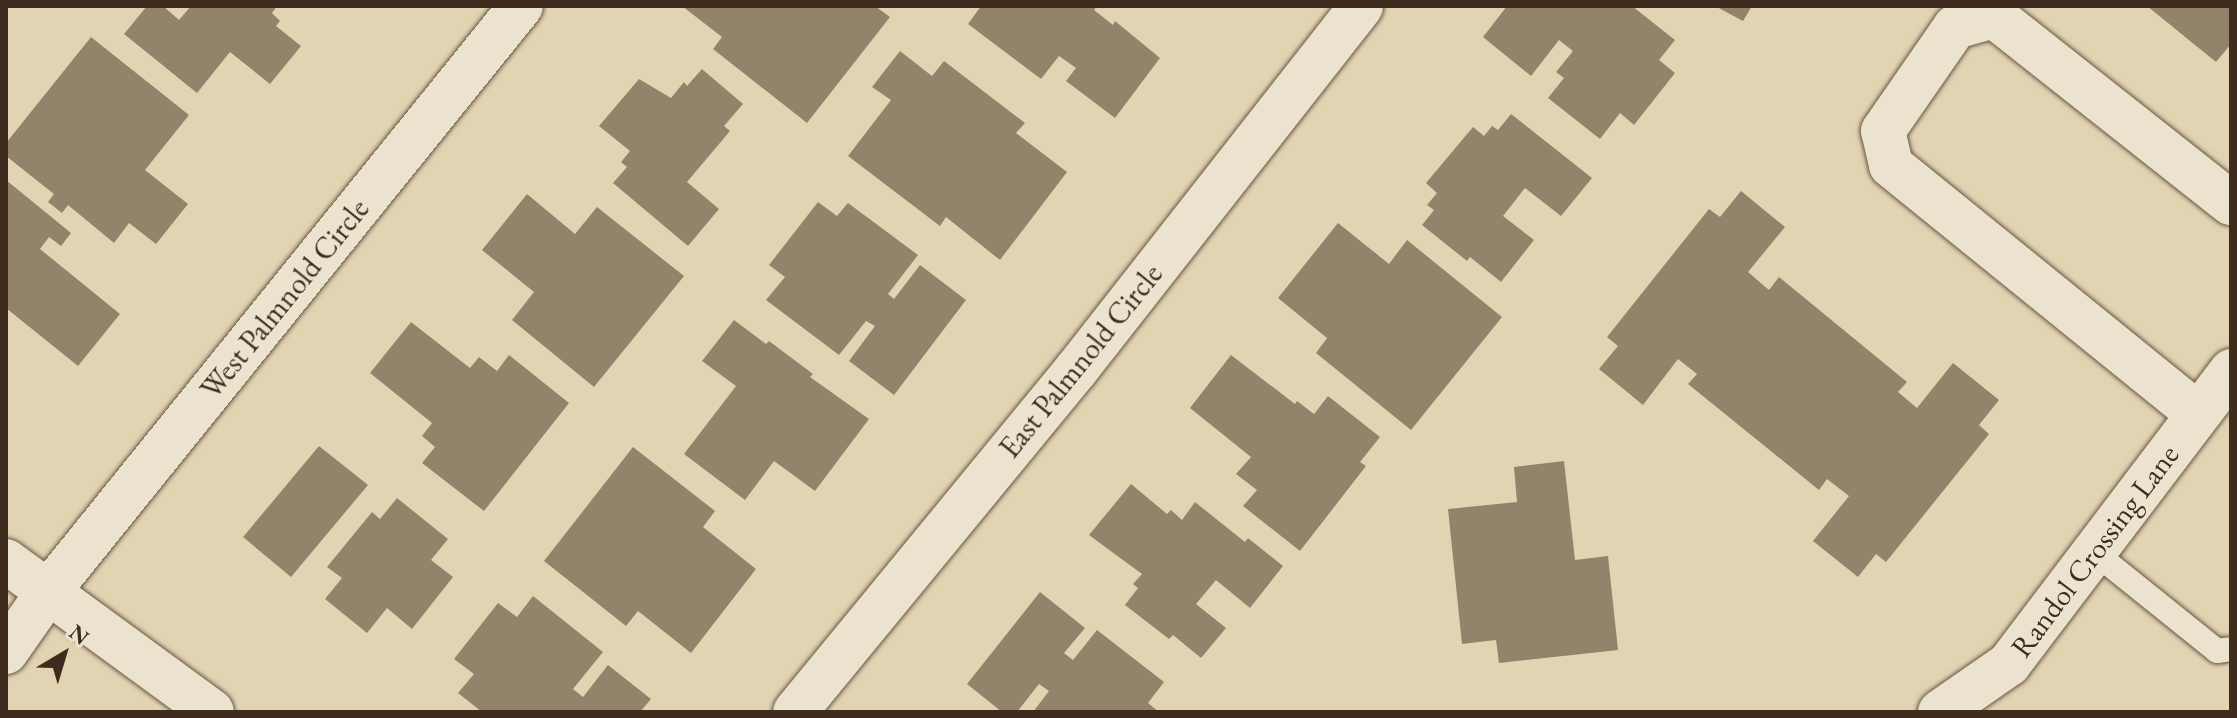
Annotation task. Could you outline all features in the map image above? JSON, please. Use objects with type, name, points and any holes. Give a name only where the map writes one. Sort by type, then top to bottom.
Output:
[{"type":"street","name":"West Palmnold Circle","points":[[6,652],[48,592],[521,6]]},
{"type":"street","name":"East Palmnold Circle","points":[[795,712],[1076,370],[1361,6]]},
{"type":"street","points":[[2198,414],[1891,165],[1883,131],[1955,27],[1994,16],[2231,203]]},
{"type":"street","name":"Randol Crossing Lane","points":[[1940,712],[2009,664],[2231,371]]},
{"type":"street","points":[[6,561],[212,712]]},
{"type":"lane","points":[[2094,552],[2217,651],[2231,649]]},
{"type":"building","points":[[147,6],[163,6],[179,20],[191,6],[277,6],[272,13],[280,21],[276,26],[301,46],[270,84],[230,52],[197,93],[124,34]]},
{"type":"building","points":[[682,6],[875,6],[890,17],[807,123],[713,49],[722,37]]},
{"type":"building","points":[[981,6],[1097,6],[1094,10],[1113,25],[1115,21],[1160,58],[1115,118],[1066,81],[1076,68],[1059,56],[1041,79],[968,24]]},
{"type":"building","points":[[1507,6],[1632,6],[1675,40],[1659,60],[1675,73],[1634,125],[1620,113],[1600,139],[1548,98],[1564,78],[1556,72],[1573,51],[1559,40],[1531,76],[1483,37]]},
{"type":"building","points":[[1715,6],[1752,6],[1743,21]]},
{"type":"building","points":[[2147,6],[2231,6],[2231,44],[2216,62]]},
{"type":"building","points":[[91,37],[189,115],[145,170],[188,204],[156,244],[129,223],[114,243],[68,205],[62,213],[48,202],[54,194],[6,156],[6,143]]},
{"type":"building","points":[[900,51],[932,76],[944,61],[1025,123],[1016,133],[1067,172],[1000,260],[946,217],[940,226],[848,156],[891,100],[872,87]]},
{"type":"building","points":[[702,69],[743,104],[724,126],[730,131],[687,182],[719,209],[688,246],[613,183],[627,167],[621,162],[630,151],[599,126],[639,79],[671,98],[684,82],[687,86]]},
{"type":"building","points":[[1511,114],[1592,178],[1561,216],[1525,188],[1503,216],[1534,240],[1501,282],[1470,257],[1467,261],[1422,225],[1434,210],[1427,205],[1437,193],[1426,183],[1473,127],[1484,136],[1492,126],[1498,130]]},
{"type":"building","points":[[6,180],[71,233],[61,246],[49,237],[40,249],[120,314],[78,366],[6,308]]},
{"type":"building","points":[[1741,191],[1785,227],[1748,272],[1769,290],[1779,277],[1907,382],[1898,392],[1917,408],[1953,363],[1999,400],[1979,425],[1989,434],[1886,562],[1876,554],[1858,577],[1813,541],[1849,496],[1827,479],[1819,490],[1688,384],[1697,374],[1678,359],[1643,405],[1599,369],[1618,346],[1607,337],[1709,209],[1720,217]]},
{"type":"building","points":[[527,194],[575,234],[597,207],[684,276],[594,387],[512,320],[534,292],[482,250]]},
{"type":"building","points":[[818,202],[837,216],[848,203],[918,255],[888,294],[894,299],[920,265],[966,300],[894,395],[849,361],[875,326],[866,321],[839,355],[766,300],[785,277],[769,265]]},
{"type":"building","points":[[1338,223],[1389,264],[1407,240],[1502,317],[1411,430],[1316,353],[1327,338],[1278,298]]},
{"type":"building","points":[[734,320],[766,344],[769,341],[813,374],[810,377],[869,419],[815,491],[774,461],[745,500],[684,454],[736,386],[702,361]]},
{"type":"building","points":[[411,322],[470,368],[479,357],[497,371],[509,355],[569,403],[484,511],[422,463],[435,447],[422,436],[432,423],[370,373]]},
{"type":"building","points":[[1231,355],[1295,404],[1297,401],[1314,414],[1328,396],[1380,437],[1360,462],[1366,466],[1300,551],[1243,506],[1257,490],[1236,474],[1251,457],[1190,408]]},
{"type":"building","points":[[319,446],[368,485],[291,577],[243,537]]},
{"type":"building","points":[[633,447],[715,511],[703,527],[756,569],[691,653],[638,611],[626,626],[544,561]]},
{"type":"building","points":[[1564,461],[1575,560],[1608,556],[1618,650],[1499,663],[1496,640],[1462,644],[1448,509],[1517,502],[1514,467]]},
{"type":"building","points":[[1131,484],[1167,514],[1171,510],[1182,520],[1195,502],[1245,542],[1248,538],[1283,566],[1250,608],[1216,580],[1196,604],[1226,628],[1201,658],[1173,635],[1169,639],[1125,605],[1138,588],[1133,584],[1142,574],[1089,535]]},
{"type":"building","points":[[397,498],[448,539],[431,560],[453,577],[412,629],[387,608],[367,633],[325,599],[342,578],[327,567],[372,512],[380,519]]},
{"type":"building","points":[[1040,592],[1085,628],[1064,653],[1073,660],[1097,630],[1164,682],[1148,703],[1159,712],[1033,712],[1049,691],[1039,684],[1017,712],[1002,712],[967,684]]},
{"type":"building","points":[[533,596],[603,652],[573,689],[583,697],[608,665],[651,699],[640,712],[482,712],[458,693],[474,674],[454,659],[498,603],[517,617]]}]
